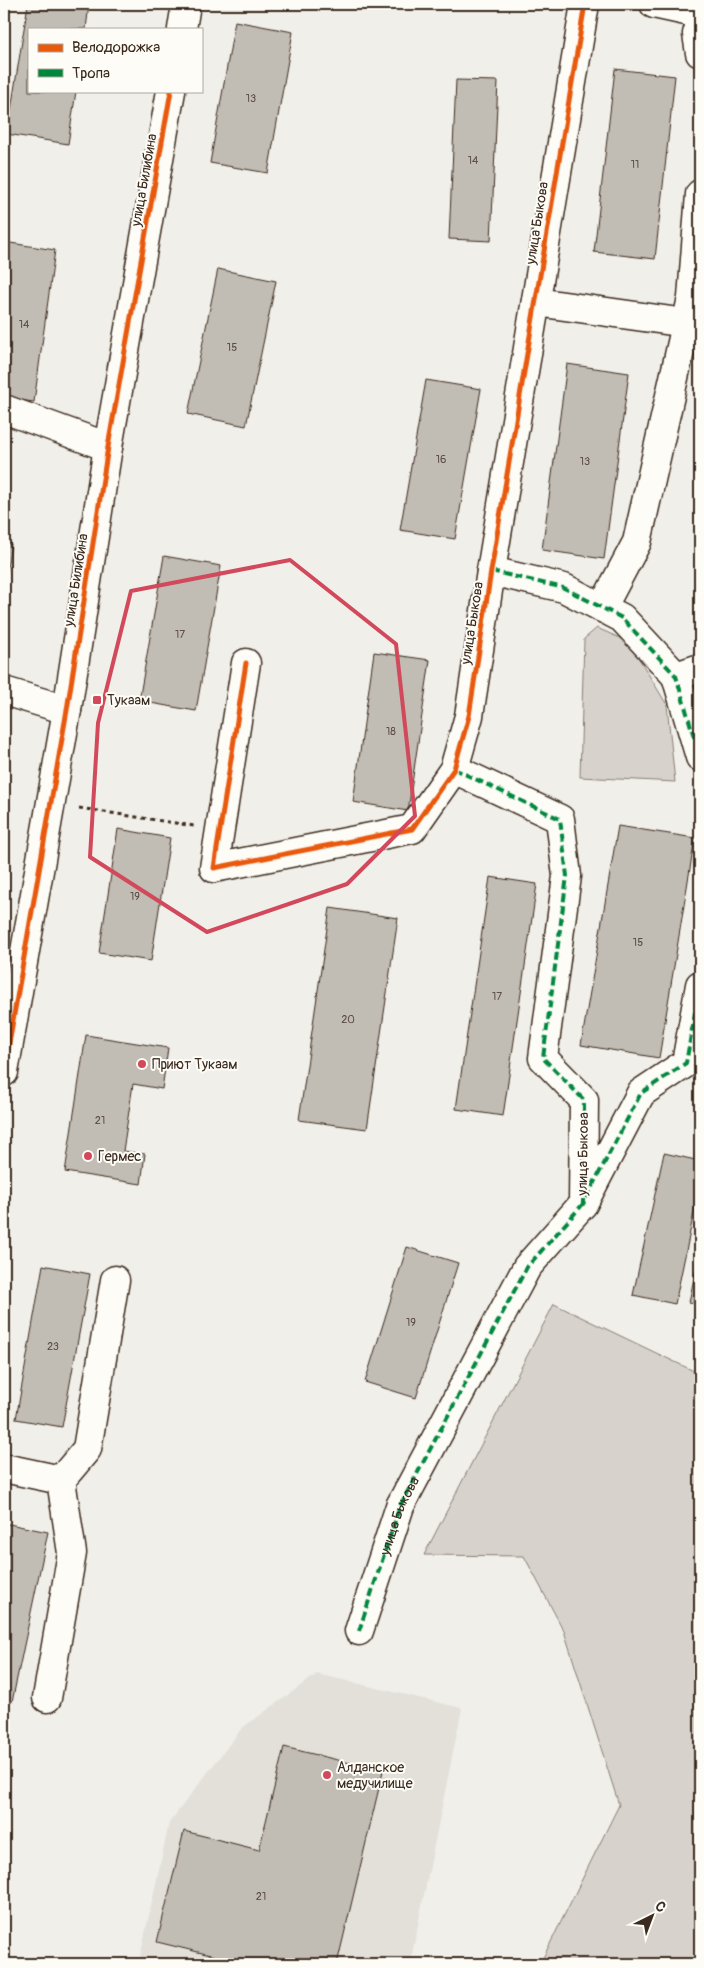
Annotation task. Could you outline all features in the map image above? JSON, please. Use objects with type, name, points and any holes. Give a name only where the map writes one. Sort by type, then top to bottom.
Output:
[{"type":"street","points":[[182,28],[186,4]]},
{"type":"street","name":"улица Быкова","points":[[246,663],[214,868],[412,829],[454,769],[469,716],[491,571],[586,4]]},
{"type":"street","points":[[654,4],[700,14]]},
{"type":"street","points":[[700,24],[697,34],[700,53]]},
{"type":"street","name":"улица Билибина","points":[[4,1072],[11,985],[51,804],[68,710],[108,446],[171,92]]},
{"type":"street","points":[[602,608],[637,542],[692,298],[700,194]]},
{"type":"street","points":[[536,302],[686,323]]},
{"type":"street","points":[[4,410],[108,446]]},
{"type":"street","name":"улица Быкова","points":[[491,571],[564,588],[622,618],[688,672],[700,757]]},
{"type":"street","points":[[4,691],[68,710]]},
{"type":"street","name":"улица Быкова","points":[[454,769],[560,819],[567,876],[543,1058],[584,1100],[582,1204]]},
{"type":"street","name":"улица Быкова","points":[[359,1631],[400,1506],[527,1267],[582,1204],[641,1093],[686,1063],[700,984]]},
{"type":"street","points":[[47,1698],[72,1553],[61,1480],[87,1449],[115,1280]]},
{"type":"street","points":[[4,1468],[61,1480]]},
{"type":"path","points":[[51,804],[220,830]]},
{"type":"highlighted area","points":[[290,560],[396,644],[415,816],[347,884],[207,932],[90,857],[98,723],[131,591]]},
{"type":"shaded area","points":[[597,628],[629,642],[667,705],[675,782],[580,777],[584,639]]},
{"type":"shaded area","points":[[554,1304],[700,1374],[700,1964],[540,1964],[619,1805],[564,1631],[524,1556],[424,1555]]},
{"type":"shaded area","name":"Алданское медучилище","points":[[317,1674],[462,1708],[410,1964],[144,1964],[140,1957],[169,1823],[242,1728]]},
{"type":"building","points":[[28,4],[89,4],[86,28],[28,28],[28,92],[76,92],[68,144],[7,134]]},
{"type":"building","points":[[235,21],[293,32],[268,173],[210,163]]},
{"type":"building","points":[[615,69],[675,76],[655,259],[594,252]]},
{"type":"building","points":[[456,80],[498,81],[491,241],[449,239]]},
{"type":"building","points":[[4,242],[55,250],[34,402],[4,398]]},
{"type":"building","points":[[218,269],[276,281],[246,426],[188,414]]},
{"type":"building","points":[[567,364],[629,373],[604,559],[542,550]]},
{"type":"building","points":[[426,380],[481,389],[455,539],[400,530]]},
{"type":"building","points":[[4,543],[11,544],[4,590]]},
{"type":"building","points":[[164,556],[221,566],[196,711],[139,701]]},
{"type":"building","points":[[374,652],[430,660],[408,811],[353,802]]},
{"type":"building","points":[[618,826],[695,838],[659,1058],[581,1045]]},
{"type":"building","points":[[118,829],[170,838],[151,961],[99,953]]},
{"type":"building","points":[[490,877],[537,884],[503,1116],[456,1109]]},
{"type":"building","points":[[330,908],[398,918],[367,1129],[299,1120]]},
{"type":"building","points":[[86,1035],[168,1048],[162,1089],[133,1084],[123,1151],[145,1154],[141,1184],[65,1172]]},
{"type":"building","points":[[664,1153],[700,1161],[700,1199],[697,1198],[675,1304],[633,1295]]},
{"type":"building","points":[[407,1247],[458,1263],[416,1398],[365,1382]]},
{"type":"building","points":[[700,1249],[700,1304],[689,1302]]},
{"type":"building","points":[[43,1265],[90,1274],[62,1427],[16,1419]]},
{"type":"building","points":[[4,1523],[48,1532],[12,1702],[4,1701]]},
{"type":"building","points":[[284,1747],[383,1771],[337,1964],[238,1964],[239,1962],[157,1942],[184,1831],[259,1850]]},
{"type":"marked path","points":[[491,571],[564,588],[622,618],[676,676],[700,757]]},
{"type":"marked path","points":[[454,769],[560,819],[567,876],[543,1058],[584,1100],[583,1204],[641,1093],[686,1063],[700,985]]},
{"type":"marked path","points":[[359,1631],[400,1506],[527,1267],[583,1204]]},
{"type":"cycle path","points":[[246,663],[214,868],[412,829],[454,769],[469,716],[491,571],[585,4]]},
{"type":"cycle path","points":[[4,1072],[67,710],[108,447],[171,92]]},
{"type":"place","name":"Тукаам","points":[[97,700]]},
{"type":"place","name":"Приют Тукаам","points":[[142,1064]]},
{"type":"place","name":"Гермес","points":[[88,1156]]},
{"type":"place","name":"Алданское медучилище","points":[[327,1775]]}]
